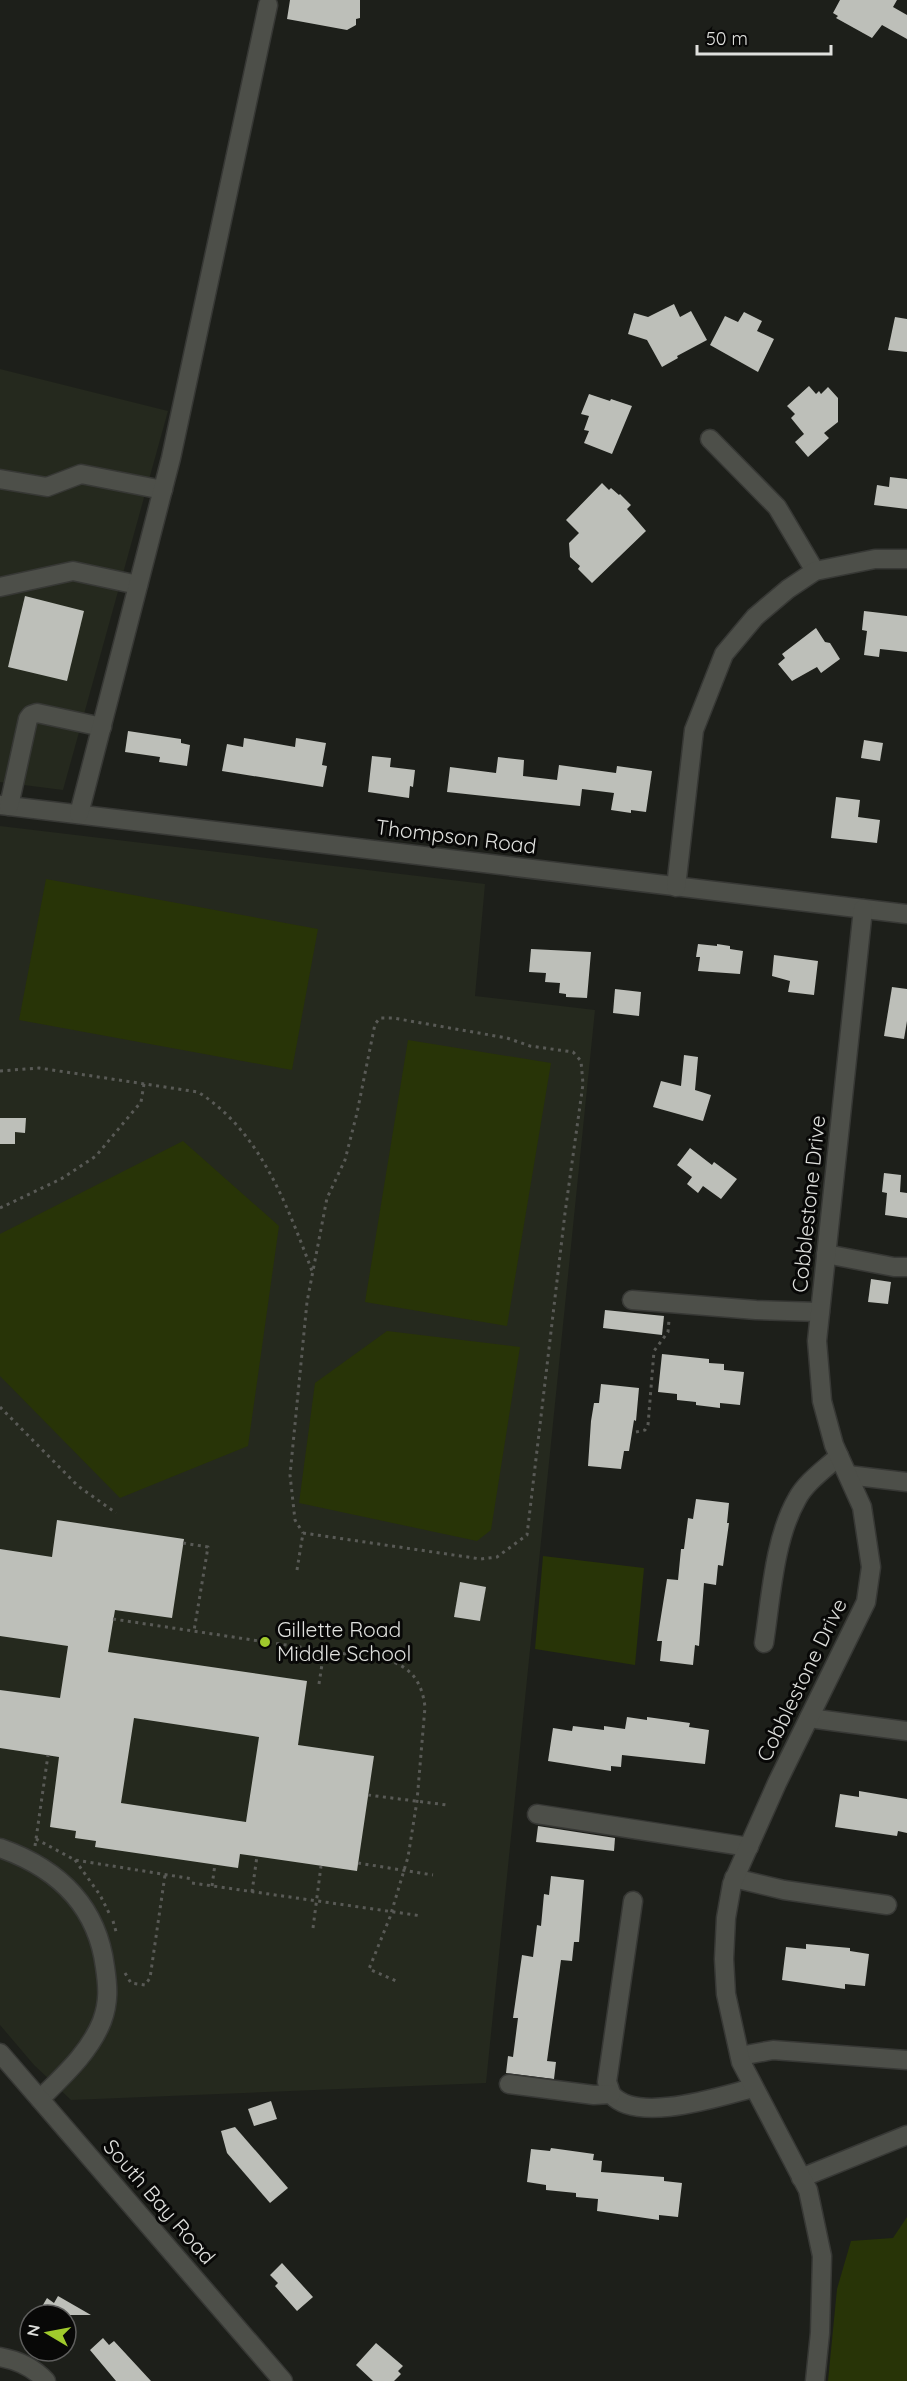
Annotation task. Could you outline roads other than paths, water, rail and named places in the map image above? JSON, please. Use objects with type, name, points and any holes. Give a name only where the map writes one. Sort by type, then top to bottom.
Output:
[{"type":"street","points":[[80,814],[163,490],[268,5]]},
{"type":"street","points":[[710,439],[777,507],[815,571]]},
{"type":"street","points":[[0,479],[47,487],[81,474],[163,490]]},
{"type":"street","points":[[676,886],[694,730],[724,654],[755,616],[788,589],[815,571],[875,559],[907,559]]},
{"type":"street","points":[[0,587],[73,571],[138,585]]},
{"type":"street","points":[[4,805],[31,715],[37,713],[102,727]]},
{"type":"street","name":"Thompson Road","points":[[4,805],[907,915]]},
{"type":"street","name":"Cobblestone Drive","points":[[815,2381],[820,2333],[822,2256],[808,2190],[753,2088],[740,2056],[726,1994],[724,1959],[726,1918],[734,1878],[866,1602],[872,1567],[862,1507],[839,1456],[822,1401],[817,1341],[862,909]]},
{"type":"street","points":[[826,1254],[894,1267],[907,1267]]},
{"type":"street","points":[[632,1300],[756,1310],[820,1312]]},
{"type":"street","points":[[764,1643],[782,1535],[796,1499],[839,1456]]},
{"type":"street","points":[[848,1475],[907,1482]]},
{"type":"street","points":[[809,1718],[907,1731]]},
{"type":"street","points":[[537,1814],[749,1847]]},
{"type":"street","points":[[0,1848],[45,1869],[88,1911],[99,1934],[109,1996],[101,2022],[87,2048],[40,2100]]},
{"type":"street","points":[[734,1878],[784,1890],[887,1905]]},
{"type":"street","points":[[633,1901],[607,2082],[611,2094],[625,2104],[648,2108],[676,2107],[753,2088]]},
{"type":"street","points":[[740,2056],[773,2050],[907,2060]]},
{"type":"street","name":"South Bay Road","points":[[0,2053],[284,2381]]},
{"type":"street","points":[[508,2084],[594,2095],[611,2094]]},
{"type":"street","points":[[801,2178],[907,2135]]},
{"type":"street","points":[[0,2356],[16,2360],[41,2374],[46,2381]]},
{"type":"place","name":"Gillette Road Middle School","points":[[265,1642]]}]
